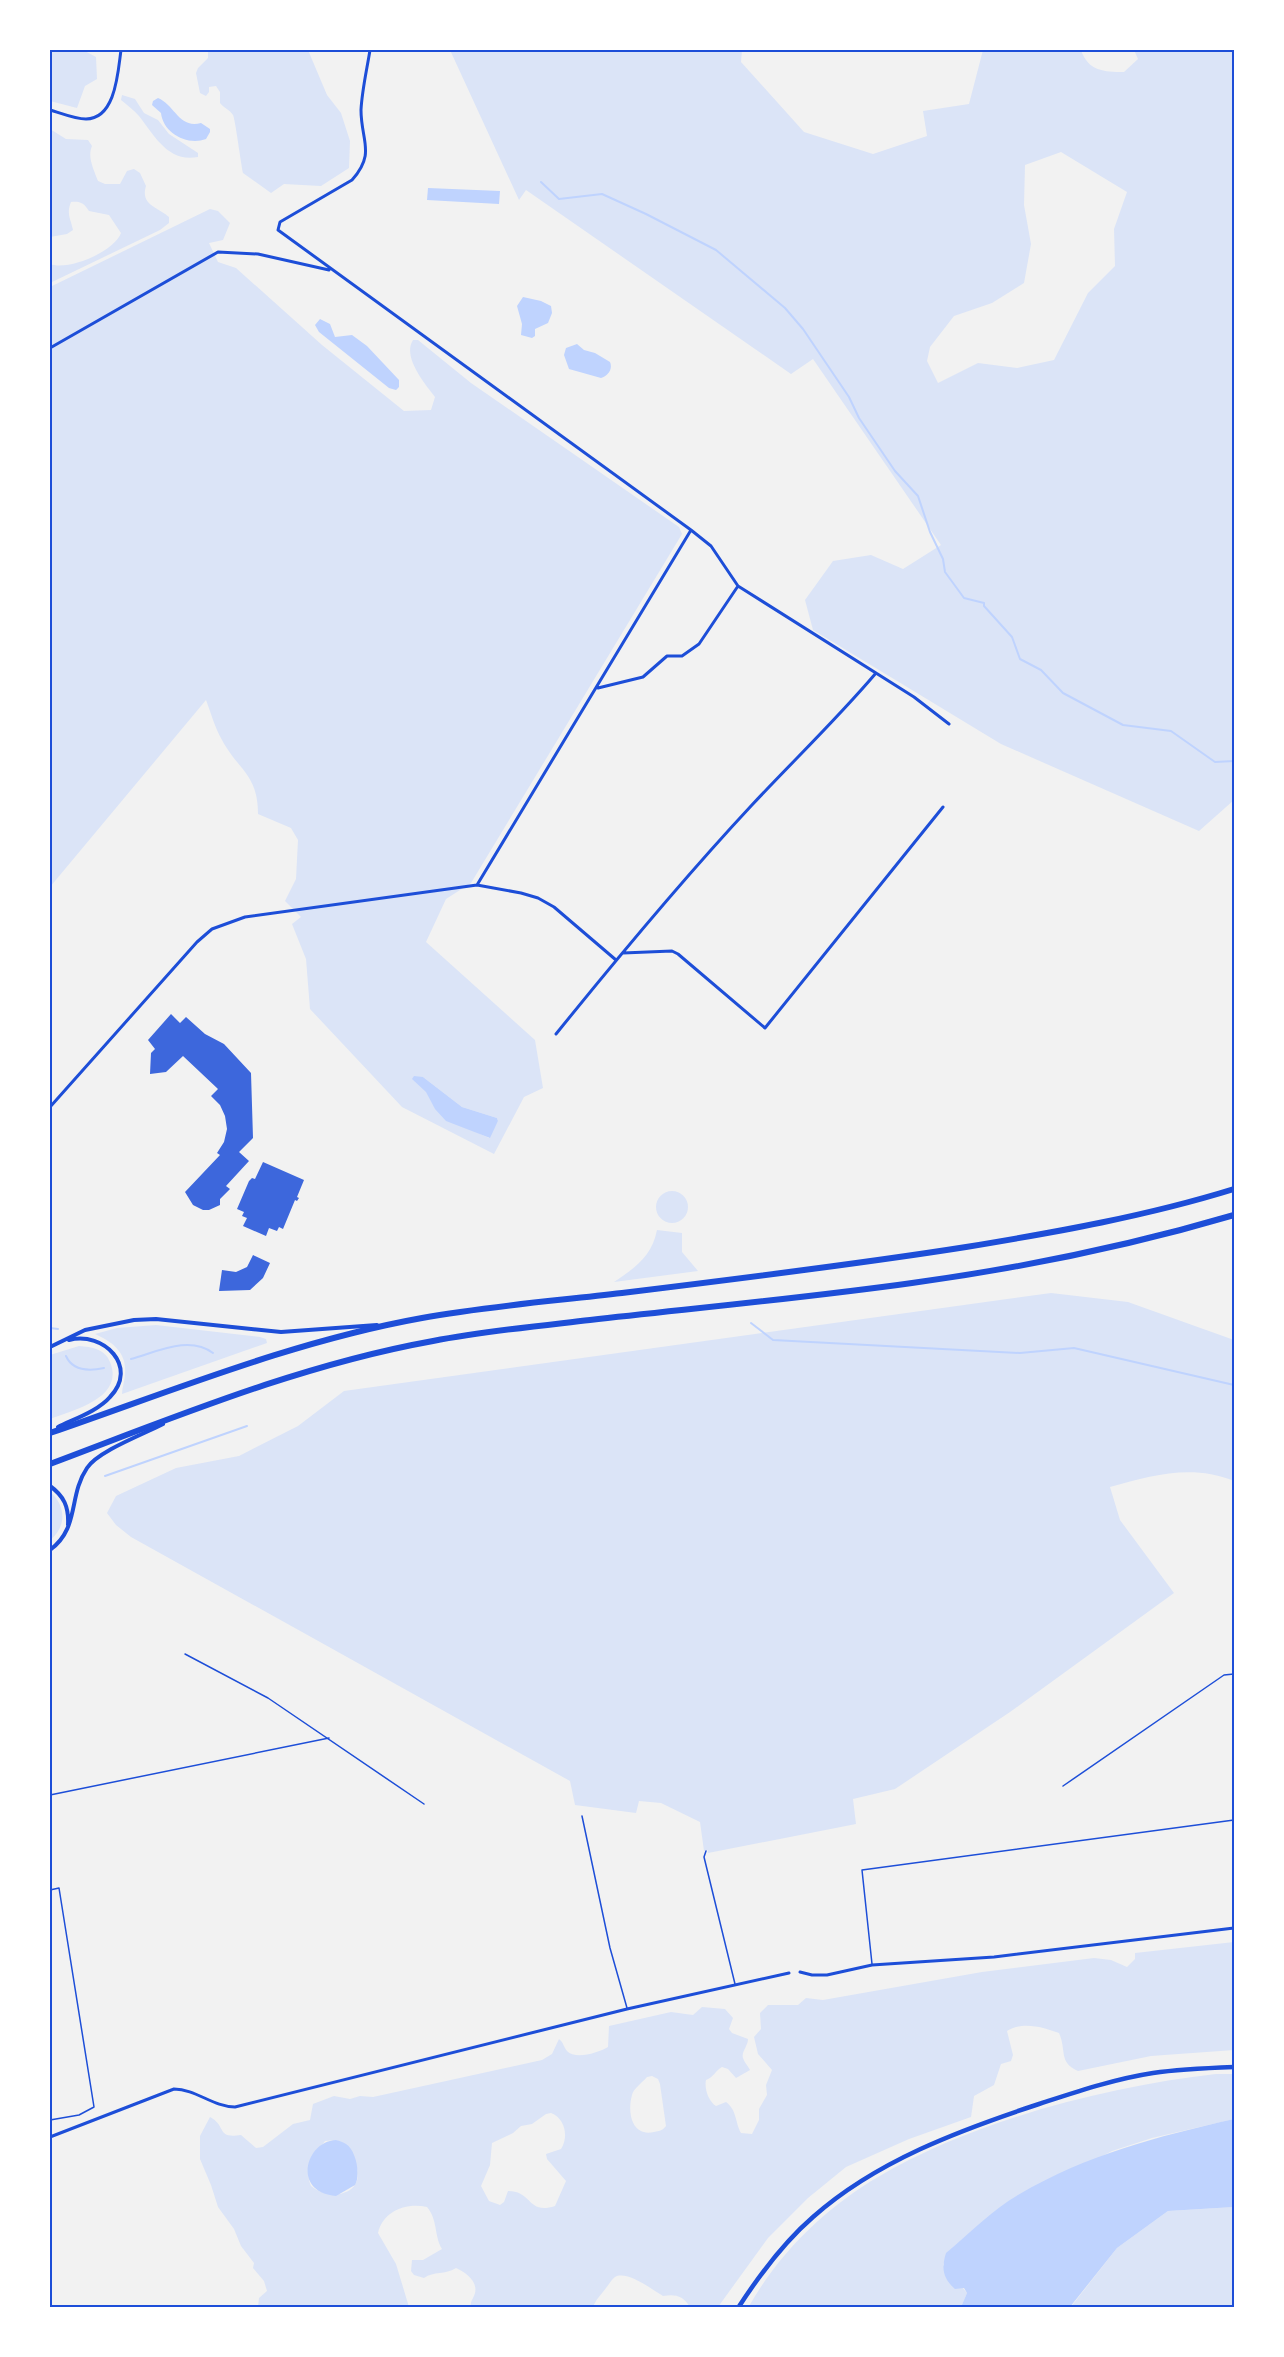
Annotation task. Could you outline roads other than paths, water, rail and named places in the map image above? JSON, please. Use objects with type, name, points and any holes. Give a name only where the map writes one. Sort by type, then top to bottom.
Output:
[{"type":"highway","points":[[50,1433],[279,1354],[393,1323],[484,1309],[735,1280],[910,1256],[1117,1220],[1234,1189]]},
{"type":"highway","points":[[50,1464],[184,1413],[333,1363],[433,1340],[509,1329],[911,1284],[1027,1265],[1116,1246],[1234,1215]]},
{"type":"main road","points":[[738,2307],[775,2256],[796,2232],[846,2191],[894,2163],[987,2121],[1073,2093],[1151,2074],[1234,2067]]},
{"type":"street","points":[[50,110],[84,119],[96,117],[104,112],[110,102],[122,50]]},
{"type":"street","points":[[370,50],[361,110],[366,159],[360,171],[352,180],[280,222],[278,231],[691,530],[711,546],[738,586],[914,697],[949,724]]},
{"type":"street","points":[[50,348],[218,252],[258,254],[334,271]]},
{"type":"street","points":[[477,885],[598,688],[691,530]]},
{"type":"street","points":[[598,688],[643,676],[667,656],[682,656],[699,644],[738,586]]},
{"type":"street","points":[[556,1034],[616,960],[751,806],[845,710],[876,673]]},
{"type":"street","points":[[622,954],[672,951],[678,954],[765,1028],[943,807]]},
{"type":"street","points":[[50,1107],[158,983],[197,942],[212,929],[228,922],[253,916],[477,885],[521,893],[546,902],[566,915],[616,960]]},
{"type":"street","points":[[50,1347],[85,1330],[134,1320],[281,1332],[393,1323]]},
{"type":"street","points":[[50,1433],[110,1397],[119,1378],[120,1367],[116,1356],[102,1343],[90,1338],[78,1338],[60,1343]]},
{"type":"street","points":[[50,1550],[60,1542],[68,1529],[81,1478],[92,1461],[184,1413]]},
{"type":"street","points":[[50,1486],[64,1499],[68,1529]]},
{"type":"street","points":[[800,1972],[826,1975],[873,1965],[994,1957],[1234,1928]]},
{"type":"street","points":[[50,2137],[174,2089],[183,2089],[225,2107],[235,2107],[627,2009],[789,1973]]},
{"type":"lane","points":[[185,1654],[268,1698],[424,1804]]},
{"type":"lane","points":[[1063,1786],[1224,1675],[1234,1674]]},
{"type":"lane","points":[[50,1795],[328,1738]]},
{"type":"lane","points":[[582,1816],[610,1948],[627,2009]]},
{"type":"lane","points":[[873,1965],[862,1870],[1234,1820]]},
{"type":"lane","points":[[706,1851],[704,1857],[735,1985]]},
{"type":"lane","points":[[50,1890],[59,1888],[94,2107],[80,2115],[50,2120]]},
{"type":"water","points":[[158,98],[187,123],[201,123],[210,129],[206,139],[191,141],[171,132],[161,113],[152,105],[153,101]]},
{"type":"water","points":[[428,188],[500,191],[499,204],[427,200]]},
{"type":"water","points":[[523,297],[551,306],[552,313],[548,323],[535,329],[535,336],[532,338],[521,335],[522,324],[517,306]]},
{"type":"water","points":[[320,319],[330,324],[335,337],[352,335],[367,346],[399,380],[399,387],[396,390],[389,388],[319,332],[315,325]]},
{"type":"water","points":[[577,344],[584,350],[595,353],[610,362],[611,367],[608,374],[601,378],[569,369],[564,355],[566,348]]},
{"type":"water","points":[[414,1076],[423,1077],[462,1107],[497,1118],[498,1121],[490,1138],[446,1121],[435,1109],[426,1092],[412,1079]]},
{"type":"water","points":[[1234,2119],[1234,2207],[1168,2211],[1117,2248],[1070,2307],[961,2307],[967,2293],[964,2288],[955,2289],[948,2281],[943,2269],[946,2253],[1008,2201],[1070,2168],[1123,2148]]},
{"type":"water","points":[[336,2140],[350,2147],[358,2175],[355,2185],[336,2196],[322,2192],[313,2186],[308,2177],[308,2167],[317,2149]]},
{"type":"waterway","points":[[541,182],[559,199],[602,194],[716,250],[785,308],[803,329],[895,471],[918,496],[930,532],[943,559],[945,572],[964,598],[984,603],[984,606],[1012,637],[1020,659],[1041,670],[1063,693],[1123,725],[1171,731],[1215,762],[1234,761]]},
{"type":"waterway","points":[[751,1323],[773,1340],[1020,1353],[1074,1348],[1234,1385]]},
{"type":"waterway","points":[[50,1328],[58,1329]]},
{"type":"waterway","points":[[131,1359],[183,1345],[194,1345],[213,1353]]},
{"type":"waterway","points":[[66,1356],[77,1368],[88,1370],[104,1368]]},
{"type":"waterway","points":[[105,1476],[247,1426]]}]
